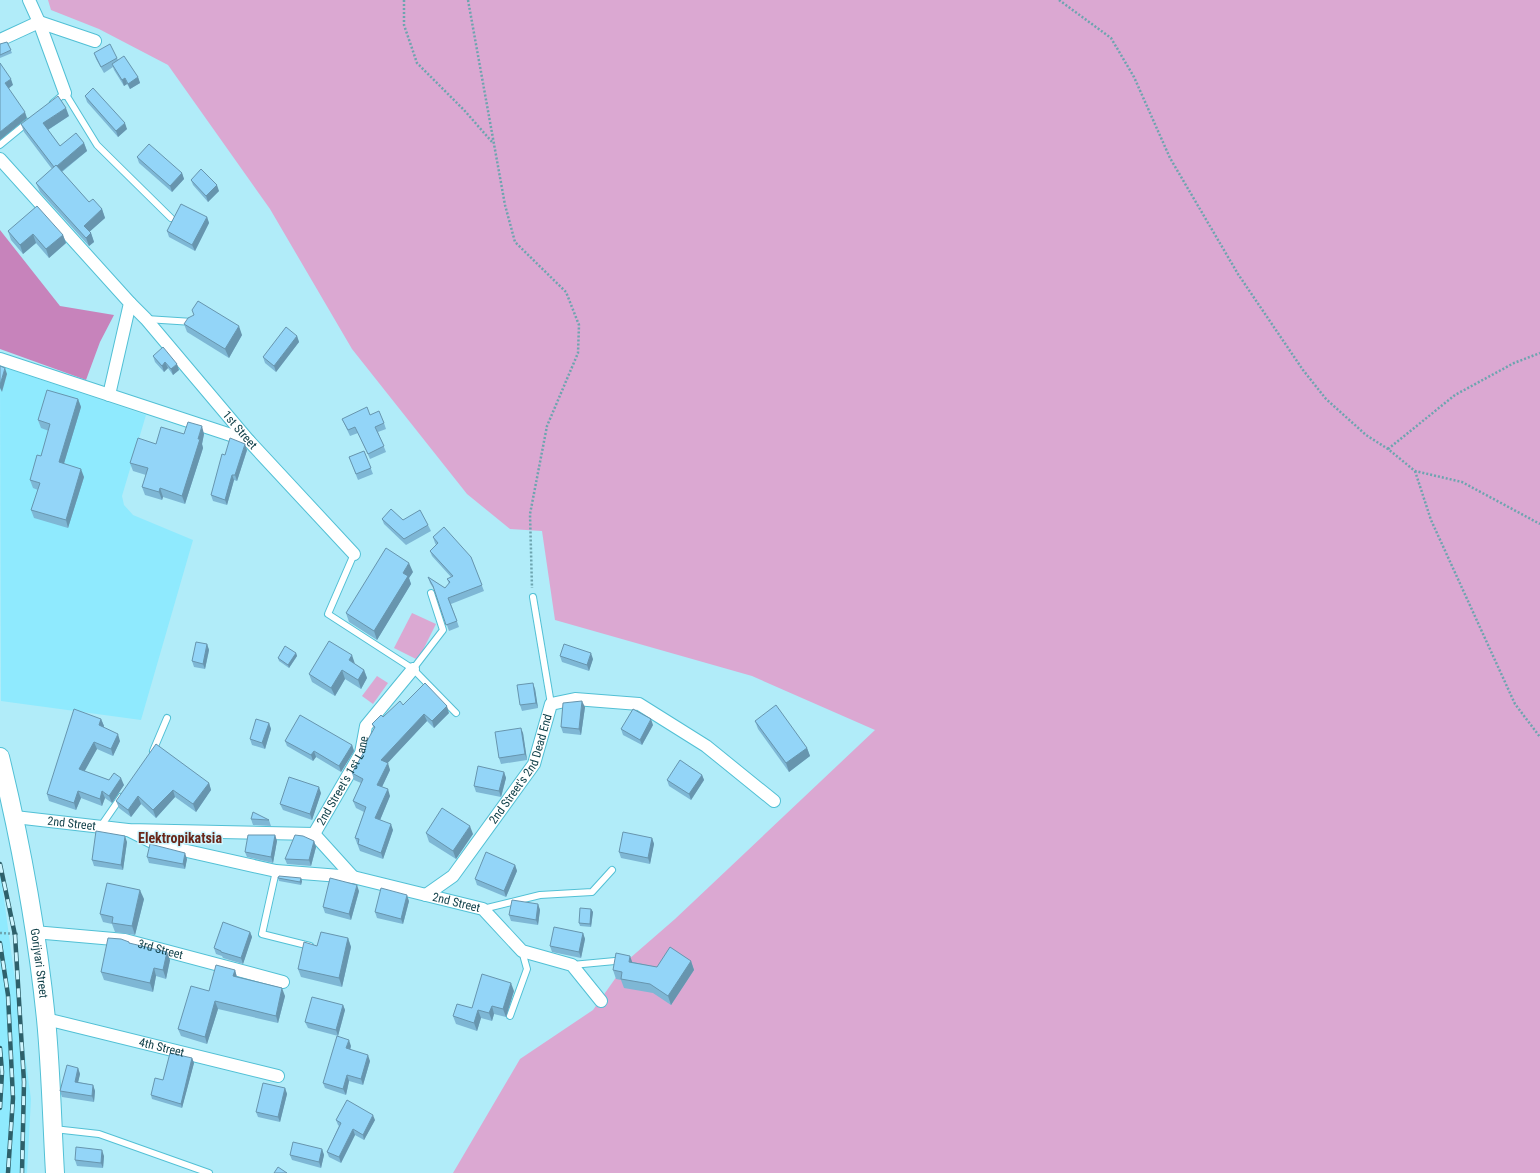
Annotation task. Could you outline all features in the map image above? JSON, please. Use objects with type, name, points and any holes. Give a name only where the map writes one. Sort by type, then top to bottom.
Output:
[{"type":"main road","name":"Gorijvari Street","points":[[0,757],[15,816],[34,932],[46,1019],[55,1173]]},
{"type":"street","points":[[29,0],[39,22],[65,93]]},
{"type":"street","points":[[0,40],[39,22],[95,41]]},
{"type":"street","name":"1st Street","points":[[0,159],[146,319],[249,441],[354,554]]},
{"type":"street","points":[[109,395],[130,303]]},
{"type":"street","points":[[0,359],[249,441]]},
{"type":"street","name":"2nd Street's 1st Lane","points":[[314,834],[361,753],[366,726],[413,669]]},
{"type":"street","name":"2nd Street's 2nd Dead End","points":[[426,894],[453,876],[534,764],[551,704],[575,699],[638,704],[706,746],[774,802]]},
{"type":"street","name":"2nd Street","points":[[15,816],[128,830],[314,834]]},
{"type":"street","name":"2nd Street","points":[[128,830],[156,844],[276,871],[353,877],[483,909],[522,950]]},
{"type":"street","points":[[314,834],[353,877]]},
{"type":"street","name":"3rd Street","points":[[34,932],[124,940],[284,982]]},
{"type":"street","points":[[522,950],[572,964],[601,1001]]},
{"type":"street","name":"4th Street","points":[[46,1019],[278,1076]]},
{"type":"lane","points":[[47,108],[65,93],[97,145],[171,218]]},
{"type":"lane","points":[[0,145],[35,117]]},
{"type":"lane","points":[[146,319],[192,322]]},
{"type":"lane","points":[[354,554],[328,614],[413,669],[456,713]]},
{"type":"lane","points":[[413,669],[443,630],[431,593]]},
{"type":"lane","points":[[533,597],[551,704]]},
{"type":"lane","points":[[148,758],[156,746],[167,718]]},
{"type":"lane","points":[[101,826],[127,789]]},
{"type":"lane","points":[[483,909],[540,895],[592,892],[612,870]]},
{"type":"lane","points":[[276,871],[262,934],[312,946]]},
{"type":"lane","name":"2nd Street","points":[[510,1016],[527,969],[522,950]]},
{"type":"lane","points":[[572,964],[615,961]]},
{"type":"lane","points":[[52,1129],[99,1134],[209,1173]]},
{"type":"path","points":[[404,0],[404,25],[417,63],[464,110],[493,143]]},
{"type":"path","points":[[468,0],[505,205],[515,242],[566,292],[578,325],[578,353],[547,426],[530,514],[533,597]]},
{"type":"path","points":[[1059,0],[1111,38],[1134,77],[1170,158],[1238,274],[1303,370],[1326,399],[1366,435],[1388,449],[1415,471],[1462,482],[1540,524]]},
{"type":"path","points":[[1388,449],[1455,395],[1514,363],[1540,353]]},
{"type":"path","points":[[1415,471],[1431,520],[1515,704],[1540,737]]},
{"type":"shaded area","points":[[48,0],[1540,0],[1540,1173],[453,1173],[520,1059],[593,1010],[629,959],[675,919],[875,730],[752,676],[555,620],[542,531],[510,529],[467,494],[352,349],[270,209],[168,65],[99,29],[51,10]]},
{"type":"shaded area","points":[[0,230],[60,306],[114,315],[100,342],[86,380],[0,349]]},
{"type":"shaded area","points":[[0,366],[146,415],[122,496],[124,505],[133,515],[193,540],[141,720],[1,701]]},
{"type":"shaded area","points":[[412,613],[436,624],[418,660],[394,648]]},
{"type":"shaded area","points":[[377,676],[388,683],[373,704],[362,696]]},
{"type":"shaded area","points":[[0,869],[31,1099],[27,1173],[0,1173]]},
{"type":"building","points":[[7,42],[11,50],[0,55],[0,44]]},
{"type":"building","points":[[110,44],[117,58],[101,67],[94,53]]},
{"type":"building","points":[[124,56],[138,77],[128,84],[125,78],[122,80],[112,64]]},
{"type":"building","points":[[0,63],[11,79],[5,83],[25,112],[0,132]]},
{"type":"building","points":[[93,88],[125,123],[116,131],[85,96]]},
{"type":"building","points":[[58,96],[66,108],[43,123],[60,146],[76,133],[84,143],[54,167],[21,124]]},
{"type":"building","points":[[149,144],[182,173],[170,186],[137,157]]},
{"type":"building","points":[[56,165],[89,202],[93,199],[102,209],[84,226],[91,233],[86,238],[36,183]]},
{"type":"building","points":[[201,169],[217,185],[206,196],[191,180]]},
{"type":"building","points":[[181,204],[207,217],[192,245],[167,231]]},
{"type":"building","points":[[37,206],[63,235],[46,249],[33,234],[20,245],[8,231]]},
{"type":"building","points":[[198,301],[239,326],[225,349],[184,324],[188,318],[194,315],[192,310]]},
{"type":"building","points":[[286,327],[297,336],[274,366],[263,357]]},
{"type":"building","points":[[163,347],[177,364],[171,369],[165,362],[162,366],[153,356]]},
{"type":"building","points":[[0,366],[5,368],[0,385]]},
{"type":"building","points":[[47,390],[78,399],[59,462],[81,469],[66,520],[31,510],[40,483],[30,480],[37,455],[41,456],[50,424],[38,420]]},
{"type":"building","points":[[367,407],[370,415],[379,411],[384,423],[375,427],[384,446],[368,454],[355,427],[348,430],[342,419]]},
{"type":"building","points":[[188,422],[202,426],[198,439],[200,439],[182,496],[160,488],[159,492],[142,487],[148,468],[130,463],[138,438],[156,444],[161,427],[184,434]]},
{"type":"building","points":[[230,438],[245,444],[235,475],[232,475],[225,500],[211,495],[222,454],[225,455]]},
{"type":"building","points":[[364,451],[371,468],[356,474],[349,457]]},
{"type":"building","points":[[391,509],[403,520],[420,510],[428,525],[404,539],[382,519]]},
{"type":"building","points":[[444,527],[471,557],[482,585],[448,598],[457,621],[446,625],[433,586],[428,577],[445,588],[450,582],[447,579],[453,576],[430,551],[438,543],[433,537]]},
{"type":"building","points":[[386,548],[409,563],[403,573],[408,576],[374,631],[346,613]]},
{"type":"building","points":[[329,641],[352,655],[349,660],[364,670],[358,680],[342,670],[331,688],[309,674]]},
{"type":"building","points":[[196,642],[207,644],[203,664],[192,661]]},
{"type":"building","points":[[564,644],[591,653],[587,665],[560,656]]},
{"type":"building","points":[[285,646],[296,653],[288,665],[278,658]]},
{"type":"building","points":[[425,683],[447,706],[432,721],[424,714],[381,760],[388,763],[377,785],[388,789],[375,818],[391,824],[381,853],[358,844],[359,839],[355,838],[366,807],[353,801],[363,779],[352,773],[365,750],[367,741],[375,727],[372,724],[381,715],[383,717],[400,701],[403,705]]},
{"type":"building","points":[[533,683],[536,703],[520,705],[517,685]]},
{"type":"building","points":[[582,701],[579,729],[561,727],[563,703]]},
{"type":"building","points":[[776,705],[807,748],[786,763],[755,721]]},
{"type":"building","points":[[74,709],[101,719],[99,725],[118,734],[111,749],[94,742],[79,769],[109,780],[114,773],[121,778],[109,796],[102,791],[100,799],[78,791],[74,803],[47,794]]},
{"type":"building","points":[[633,709],[651,719],[640,740],[621,729]]},
{"type":"building","points":[[300,715],[352,745],[339,766],[314,751],[311,755],[285,741]]},
{"type":"building","points":[[256,719],[269,723],[262,743],[250,739]]},
{"type":"building","points":[[521,728],[525,754],[499,758],[495,732]]},
{"type":"building","points":[[156,744],[209,783],[193,804],[173,790],[153,810],[138,796],[128,810],[116,801]]},
{"type":"building","points":[[680,760],[702,775],[689,794],[667,780]]},
{"type":"building","points":[[478,766],[504,772],[499,791],[474,786]]},
{"type":"building","points":[[289,777],[319,787],[310,814],[280,804]]},
{"type":"building","points":[[442,808],[470,826],[453,851],[426,833]]},
{"type":"building","points":[[253,812],[269,820],[251,819]]},
{"type":"building","points":[[96,831],[125,836],[121,865],[92,860]]},
{"type":"building","points":[[623,832],[652,838],[648,858],[619,852]]},
{"type":"building","points":[[248,835],[275,835],[271,857],[245,852]]},
{"type":"building","points":[[295,835],[303,836],[314,841],[309,860],[285,859]]},
{"type":"building","points":[[150,844],[185,853],[183,864],[147,857]]},
{"type":"building","points":[[486,852],[515,865],[504,891],[475,879]]},
{"type":"building","points":[[279,876],[301,878],[300,882],[278,878]]},
{"type":"building","points":[[330,878],[357,885],[349,914],[323,907]]},
{"type":"building","points":[[107,883],[140,890],[132,926],[112,923],[113,917],[100,914]]},
{"type":"building","points":[[381,888],[407,895],[401,919],[375,912]]},
{"type":"building","points":[[512,900],[538,904],[536,920],[509,915]]},
{"type":"building","points":[[580,908],[591,909],[590,924],[579,923]]},
{"type":"building","points":[[223,922],[250,932],[241,958],[221,952],[214,948]]},
{"type":"building","points":[[554,927],[583,933],[579,952],[550,946]]},
{"type":"building","points":[[321,932],[348,938],[339,978],[298,969],[304,942],[317,946]]},
{"type":"building","points":[[108,938],[121,939],[129,943],[167,952],[163,970],[154,968],[150,983],[101,972]]},
{"type":"building","points":[[670,947],[691,961],[668,996],[650,984],[621,979],[622,972],[613,970],[616,953],[630,956],[629,962],[657,967]]},
{"type":"building","points":[[216,965],[235,970],[233,976],[282,988],[276,1016],[215,1001],[205,1037],[178,1029],[191,986],[209,991]]},
{"type":"building","points":[[482,974],[511,983],[503,1009],[492,1006],[489,1013],[478,1010],[474,1023],[453,1016],[457,1004],[472,1008]]},
{"type":"building","points":[[312,997],[343,1005],[336,1030],[305,1022]]},
{"type":"building","points":[[337,1036],[349,1040],[346,1048],[368,1055],[361,1079],[347,1075],[343,1089],[323,1083]]},
{"type":"building","points":[[170,1053],[192,1058],[181,1104],[151,1095],[155,1078],[163,1080]]},
{"type":"building","points":[[67,1065],[78,1068],[75,1082],[93,1085],[92,1096],[60,1091]]},
{"type":"building","points":[[263,1083],[285,1088],[278,1117],[256,1112]]},
{"type":"building","points":[[347,1100],[373,1115],[363,1135],[353,1129],[339,1157],[327,1152],[341,1123],[336,1120]]},
{"type":"building","points":[[293,1142],[322,1149],[319,1162],[290,1155]]},
{"type":"building","points":[[76,1147],[102,1150],[101,1163],[75,1160]]},
{"type":"building","points":[[278,1167],[287,1173],[274,1173]]},
{"type":"railway","points":[[0,864],[15,935],[24,1082],[22,1173]]},
{"type":"railway","points":[[0,943],[8,995],[13,1098],[8,1173]]},
{"type":"railway","points":[[0,1048],[2,1072],[0,1108]]},
{"type":"district","name":"Elektropikatsia","points":[[180,838]]}]
